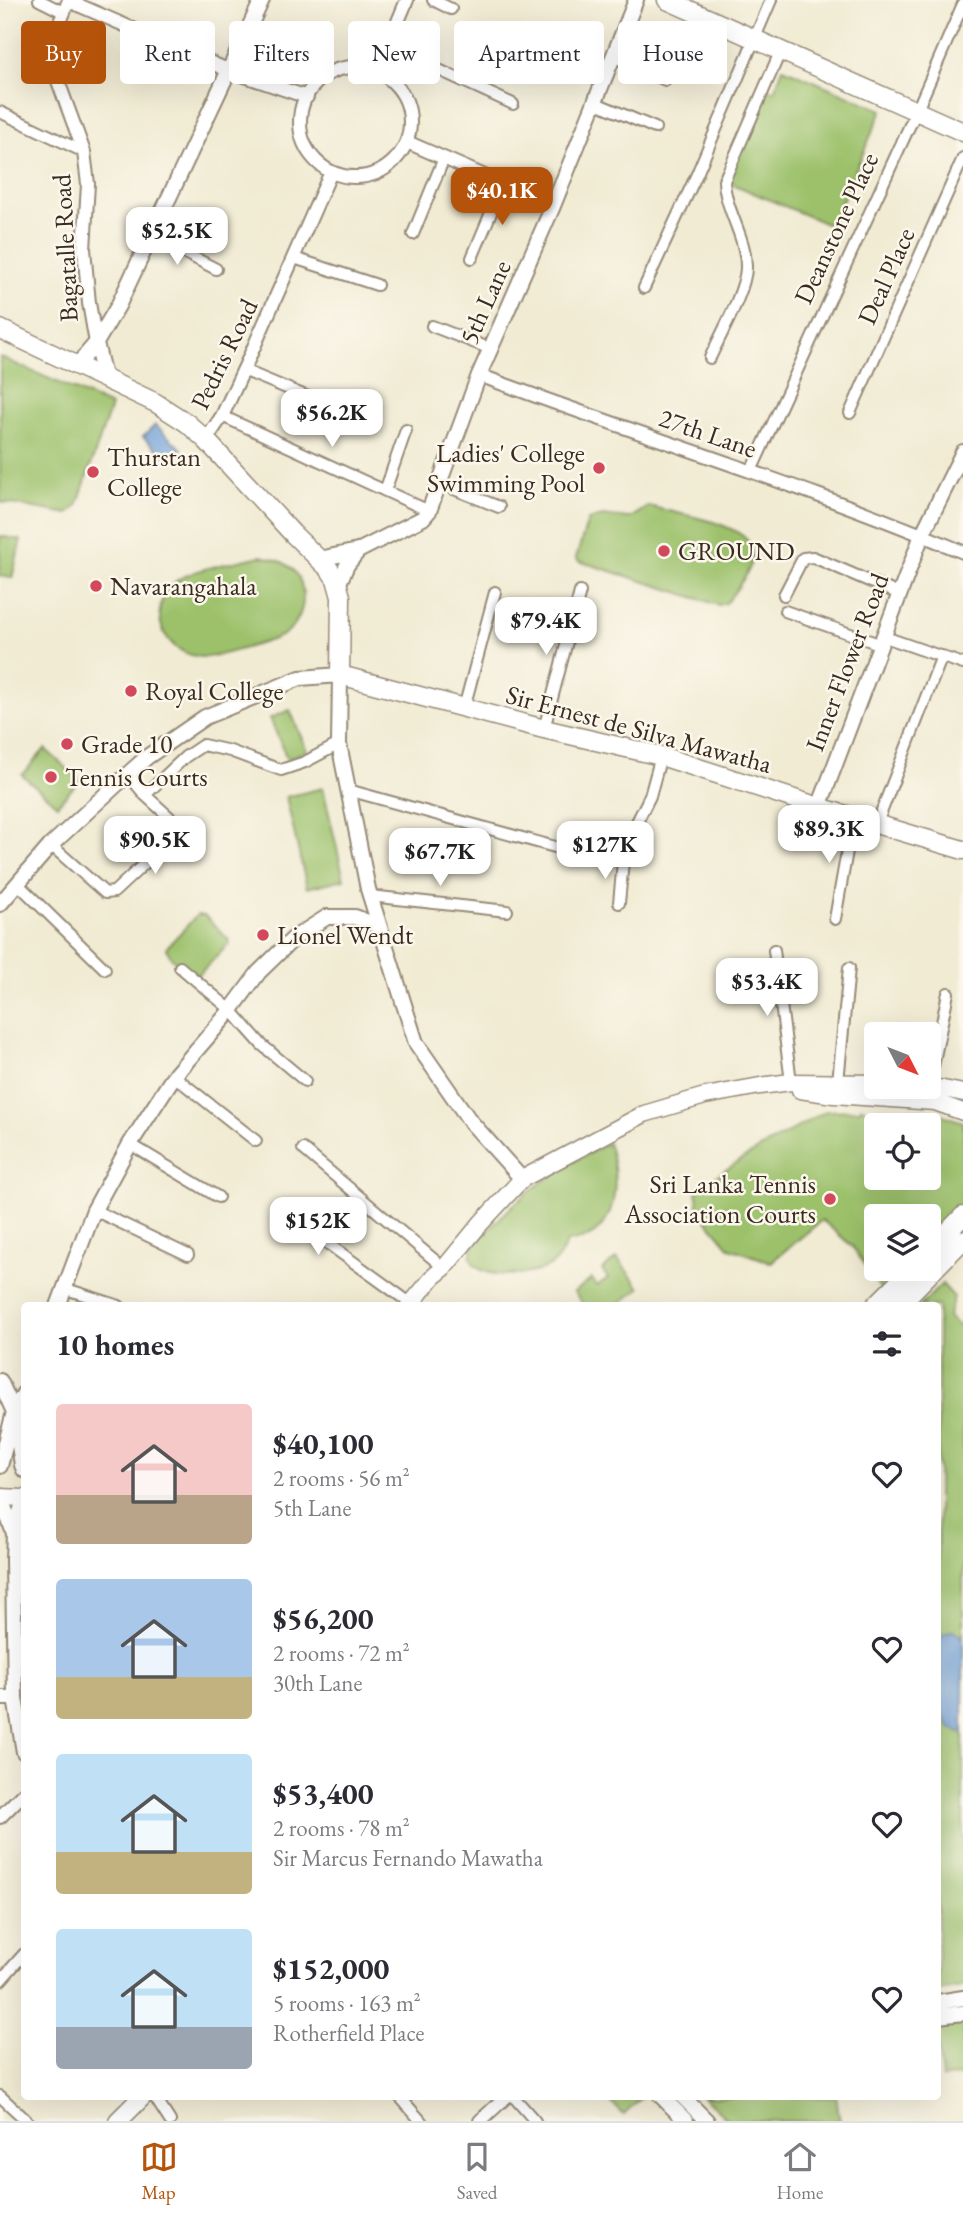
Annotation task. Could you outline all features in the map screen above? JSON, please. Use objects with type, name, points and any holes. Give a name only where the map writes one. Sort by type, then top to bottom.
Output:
[{"type":"highway","points":[[667,0],[963,132]]},
{"type":"highway","points":[[0,329],[104,376],[156,403],[187,423],[206,440],[329,569],[341,597],[340,676]]},
{"type":"highway","name":"Sir Ernest de Silva Mawatha","points":[[340,676],[661,756],[819,807],[962,847]]},
{"type":"highway","points":[[941,1239],[963,1216]]},
{"type":"highway","points":[[902,1302],[963,1240]]},
{"type":"highway","points":[[880,1302],[900,1281]]},
{"type":"highway","points":[[122,2119],[140,2100]]},
{"type":"main road","points":[[253,21],[262,0]]},
{"type":"main road","name":"5th Lane","points":[[429,510],[479,375],[553,206],[636,0]]},
{"type":"main road","points":[[78,365],[96,343],[118,306],[229,73]]},
{"type":"main road","name":"Bagatalle Road","points":[[96,343],[104,376]]},
{"type":"main road","name":"Inner Flower Road","points":[[819,807],[922,535],[961,460]]},
{"type":"main road","points":[[319,559],[358,551],[423,518],[429,510]]},
{"type":"main road","points":[[338,585],[347,565],[358,551]]},
{"type":"main road","points":[[0,904],[51,845],[128,774],[147,757],[205,717],[300,678],[340,676],[339,744],[348,790],[378,926],[416,1043],[470,1121],[522,1179]]},
{"type":"main road","points":[[59,1302],[108,1180],[174,1076],[231,1010],[259,972],[295,938],[327,917],[355,917],[378,926]]},
{"type":"main road","points":[[416,1302],[434,1276],[522,1179],[644,1114],[705,1096],[791,1082],[864,1083]]},
{"type":"main road","points":[[770,1085],[834,1095],[935,1102],[963,1112]]},
{"type":"main road","points":[[942,1089],[963,1093]]},
{"type":"main road","points":[[0,1381],[14,1412],[21,1458]]},
{"type":"main road","points":[[0,1466],[14,1412],[21,1398]]},
{"type":"main road","points":[[14,1533],[0,1497],[21,1498]]},
{"type":"main road","points":[[21,1508],[14,1533],[15,1698],[21,1734]]},
{"type":"main road","points":[[0,1698],[15,1698]]},
{"type":"main road","points":[[941,2002],[963,1998]]},
{"type":"main road","points":[[941,2016],[963,2013]]},
{"type":"main road","points":[[664,2100],[678,2118]]},
{"type":"main road","points":[[686,2100],[707,2121]]},
{"type":"street","points":[[39,0],[67,4],[229,71]]},
{"type":"street","points":[[399,21],[407,0]]},
{"type":"street","points":[[433,0],[451,9]]},
{"type":"street","points":[[645,288],[771,0]]},
{"type":"street","name":"Bagatalle Road","points":[[67,4],[54,37],[51,62],[84,152],[88,184],[84,250],[96,343]]},
{"type":"street","name":"Deanstone Place","points":[[751,471],[963,4]]},
{"type":"street","points":[[710,358],[747,268],[724,181],[781,50]]},
{"type":"street","points":[[613,56],[618,58]]},
{"type":"street","points":[[348,68],[324,76],[311,89],[300,121],[308,151],[318,163],[331,172],[349,177],[367,176],[384,169],[397,157],[407,142],[410,125],[409,108],[394,84]]},
{"type":"street","points":[[440,70],[513,104]]},
{"type":"street","points":[[268,84],[307,97]]},
{"type":"street","points":[[596,103],[655,128]]},
{"type":"street","points":[[0,112],[84,152]]},
{"type":"street","points":[[407,142],[553,206]]},
{"type":"street","points":[[413,234],[444,158]]},
{"type":"street","name":"Deal Place","points":[[850,413],[963,158]]},
{"type":"street","name":"Pedris Road","points":[[206,440],[222,416],[331,172]]},
{"type":"street","points":[[471,258],[503,184]]},
{"type":"street","points":[[152,236],[216,269]]},
{"type":"street","points":[[294,258],[377,285]]},
{"type":"street","points":[[432,326],[491,349]]},
{"type":"street","points":[[243,370],[332,407]]},
{"type":"street","name":"27th Lane","points":[[479,375],[751,471],[963,552]]},
{"type":"street","points":[[222,416],[429,510]]},
{"type":"street","points":[[385,491],[406,430]]},
{"type":"street","points":[[439,483],[499,507]]},
{"type":"street","points":[[784,594],[803,558],[813,557],[899,594]]},
{"type":"street","points":[[464,708],[495,592]]},
{"type":"street","points":[[544,729],[580,592]]},
{"type":"street","points":[[785,611],[963,664]]},
{"type":"street","points":[[877,823],[942,656]]},
{"type":"street","points":[[145,796],[184,757],[203,746],[230,751],[281,770],[305,762],[339,744]]},
{"type":"street","points":[[619,903],[623,861],[637,821],[650,796],[661,756]]},
{"type":"street","points":[[51,845],[105,893],[114,892],[172,838],[177,824],[145,796],[128,774]]},
{"type":"street","points":[[348,790],[573,852],[623,861]]},
{"type":"street","points":[[835,919],[853,817]]},
{"type":"street","points":[[17,883],[105,969]]},
{"type":"street","points":[[370,896],[507,911]]},
{"type":"street","points":[[774,950],[791,1082]]},
{"type":"street","points":[[180,967],[231,1010],[262,1045],[305,1082]]},
{"type":"street","points":[[838,1082],[849,968]]},
{"type":"street","points":[[942,1022],[948,993]]},
{"type":"street","points":[[174,1076],[256,1141]]},
{"type":"street","points":[[130,1144],[218,1197]]},
{"type":"street","points":[[303,1149],[444,1268]]},
{"type":"street","points":[[94,1210],[188,1255]]},
{"type":"street","points":[[287,1214],[410,1302]]},
{"type":"street","points":[[63,1288],[107,1302]]},
{"type":"street","points":[[0,1817],[21,1796]]},
{"type":"street","points":[[0,1981],[21,1957]]},
{"type":"street","points":[[0,2096],[27,2121]]},
{"type":"street","points":[[157,2100],[170,2121]]},
{"type":"street","points":[[403,2100],[421,2121]]},
{"type":"street","points":[[480,2121],[494,2116],[504,2100]]},
{"type":"street","points":[[517,2100],[535,2121]]},
{"type":"green space","points":[[783,68],[882,110],[831,226],[723,180],[764,87],[774,91]]},
{"type":"green space","points":[[0,357],[111,406],[77,506],[68,514],[0,502]]},
{"type":"green space","name":"GROUND","points":[[649,506],[722,525],[747,540],[753,553],[750,567],[726,603],[718,605],[576,558],[588,520],[602,516],[630,518]]},
{"type":"green space","points":[[0,536],[21,540],[12,578],[0,576]]},
{"type":"green space","points":[[261,556],[280,561],[291,568],[302,586],[299,616],[286,633],[247,648],[205,657],[191,655],[169,641],[160,618],[161,606],[165,593],[175,582],[203,569]]},
{"type":"green space","points":[[290,710],[307,751],[287,759],[270,718]]},
{"type":"green space","name":"Tennis Courts","points":[[45,749],[80,780],[57,805],[22,775]]},
{"type":"green space","points":[[323,788],[344,879],[307,888],[286,797]]},
{"type":"green space","points":[[197,915],[205,916],[229,940],[229,944],[197,976],[178,965],[166,948]]},
{"type":"green space","name":"Sri Lanka Tennis Association Courts","points":[[862,1107],[865,1110],[899,1109],[938,1113],[864,1113],[864,1190],[941,1190],[941,1114],[963,1122],[963,1209],[941,1232],[941,1204],[864,1204],[864,1264],[852,1246],[822,1220],[771,1262],[730,1248],[699,1211],[696,1189],[826,1111],[859,1110]]},
{"type":"green space","points":[[608,1143],[615,1179],[612,1204],[602,1226],[584,1239],[567,1242],[555,1262],[540,1270],[505,1275],[493,1274],[475,1265],[471,1257],[473,1248],[512,1206],[557,1172]]},
{"type":"green space","points":[[617,1258],[640,1288],[621,1302],[582,1302],[574,1292],[592,1279],[597,1286],[608,1278],[602,1270]]},
{"type":"green space","name":"Sri Lanka Tennis Association Courts","points":[[875,1281],[892,1281],[881,1290]]},
{"type":"green space","points":[[942,1284],[954,1297],[948,1317],[963,1330],[963,1987],[941,1991],[941,1302],[924,1302]]},
{"type":"green space","points":[[963,2024],[963,2075],[942,2079],[941,2028]]},
{"type":"green space","points":[[609,2100],[639,2100],[624,2115]]},
{"type":"green space","points":[[706,2100],[836,2100],[840,2121],[729,2121]]},
{"type":"water","points":[[155,425],[182,449],[171,462],[143,437]]},
{"type":"water","points":[[953,1630],[962,1635],[963,1733],[950,1728],[941,1711],[941,1635]]},
{"type":"place","name":"Ladies' College Swimming Pool","points":[[599,468]]},
{"type":"place","name":"Thurstan College","points":[[93,472]]},
{"type":"place","name":"GROUND","points":[[664,551]]},
{"type":"place","name":"Navarangahala","points":[[96,586]]},
{"type":"place","name":"Royal College","points":[[131,691]]},
{"type":"place","name":"Grade 10","points":[[67,744]]},
{"type":"place","name":"Tennis Courts","points":[[51,777]]},
{"type":"place","name":"Lionel Wendt","points":[[263,935]]},
{"type":"place","name":"Sri Lanka Tennis Association Courts","points":[[830,1199]]}]
